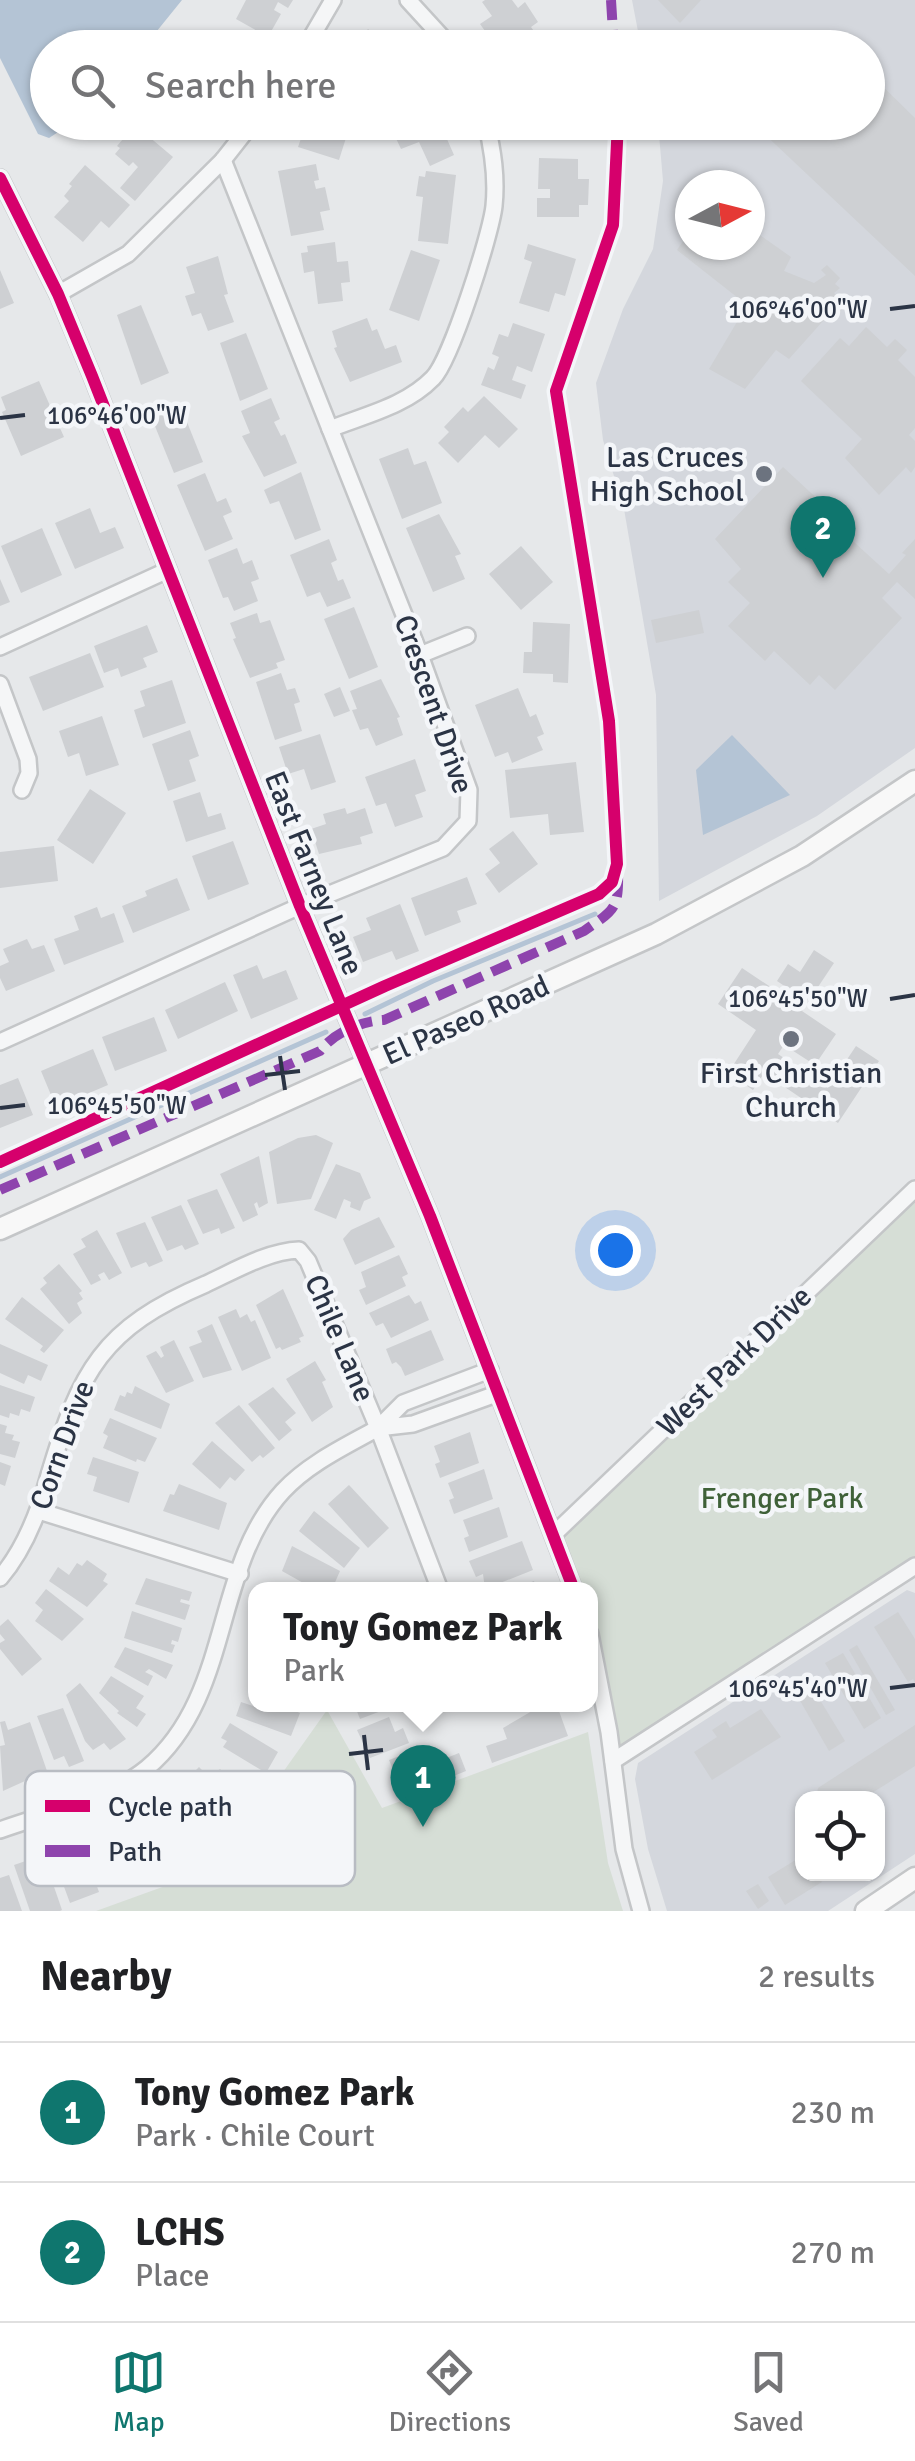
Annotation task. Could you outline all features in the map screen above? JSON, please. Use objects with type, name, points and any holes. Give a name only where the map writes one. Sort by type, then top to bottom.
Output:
[{"type":"main road","name":"El Paseo Road","points":[[0,1229],[646,939],[802,856],[915,780]]},
{"type":"main road","points":[[871,1910],[915,1878]]},
{"type":"street","points":[[316,30],[333,0]]},
{"type":"street","points":[[408,0],[436,30]]},
{"type":"street","points":[[58,294],[128,254],[238,140]]},
{"type":"street","points":[[330,429],[404,401],[434,377],[453,343],[494,210],[495,160],[490,140]]},
{"type":"street","name":"Crescent Drive","points":[[0,1042],[300,906],[443,848],[468,821],[469,790],[420,655],[223,160]]},
{"type":"street","name":"East Farney Lane","points":[[0,178],[58,294],[300,906],[490,1370],[571,1582]]},
{"type":"street","points":[[0,647],[168,570]]},
{"type":"street","points":[[420,655],[467,636]]},
{"type":"street","points":[[0,684],[28,760],[22,790]]},
{"type":"street","name":"West Park Drive","points":[[554,1534],[915,1189]]},
{"type":"street","name":"Chile Lane","points":[[299,1250],[308,1260],[378,1428],[437,1582]]},
{"type":"street","name":"Corn Drive","points":[[0,1578],[39,1511],[85,1376],[114,1337],[170,1298],[277,1254],[299,1250]]},
{"type":"street","points":[[143,1771],[187,1722],[209,1674],[258,1527],[282,1492],[309,1469],[378,1428],[403,1403],[490,1370]]},
{"type":"street","points":[[378,1428],[413,1424],[499,1393]]},
{"type":"street","points":[[39,1511],[240,1574]]},
{"type":"street","points":[[613,1761],[915,1566]]},
{"type":"street","points":[[598,1678],[624,1849],[641,1911]]},
{"type":"street","points":[[0,1830],[25,1820]]},
{"type":"shaded area","name":"Las Cruces High School","points":[[632,0],[915,0],[915,748],[817,816],[659,901],[656,695],[624,509],[603,440],[596,383],[623,309],[653,249],[663,181],[659,140],[885,140],[885,30],[638,30]]},
{"type":"shaded area","points":[[907,1590],[915,1593],[915,1854],[885,1874],[885,1791],[795,1791],[795,1881],[874,1881],[828,1911],[667,1911],[648,1849],[635,1779],[638,1763]]},
{"type":"green space","name":"Frenger Park","points":[[915,1192],[915,1568],[613,1761],[598,1674],[598,1582],[571,1582],[554,1534]]},
{"type":"green space","points":[[326,1712],[382,1808],[588,1732],[608,1863],[623,1911],[96,1911],[165,1886],[355,1886],[355,1771],[284,1771]]},
{"type":"water","points":[[0,0],[182,0],[158,30],[30,30],[30,118],[0,58]]},
{"type":"water","points":[[732,735],[790,795],[703,835],[696,770]]},
{"type":"building","points":[[246,0],[293,0],[288,8],[278,2],[274,10],[281,14],[272,30],[256,30],[236,19]]},
{"type":"building","points":[[512,0],[518,8],[525,2],[538,22],[531,27],[533,30],[484,30],[480,24],[492,16],[482,2]]},
{"type":"building","points":[[658,0],[701,0],[680,23]]},
{"type":"building","points":[[885,89],[915,118],[915,276],[771,140],[885,140]]},
{"type":"building","points":[[122,140],[153,140],[173,157],[135,201],[120,188],[138,167],[133,162],[129,166],[115,154],[120,148],[117,146]]},
{"type":"building","points":[[300,140],[345,140],[339,160],[298,147]]},
{"type":"building","points":[[397,140],[447,140],[454,155],[430,166],[419,142],[401,149]]},
{"type":"building","points":[[539,158],[578,159],[578,179],[589,179],[588,205],[579,205],[579,217],[537,217],[537,198],[550,198],[550,189],[538,189]]},
{"type":"building","points":[[316,164],[316,189],[325,187],[330,210],[320,212],[324,230],[291,236],[278,171]]},
{"type":"building","points":[[85,165],[130,205],[109,228],[101,221],[83,242],[54,217],[69,201],[64,196],[72,186],[69,184]]},
{"type":"building","points":[[426,171],[456,175],[448,244],[418,241],[423,197],[416,196],[419,176],[425,177]]},
{"type":"building","points":[[765,239],[791,257],[784,271],[814,283],[826,275],[821,270],[827,265],[840,278],[835,284],[840,288],[834,293],[846,304],[836,317],[831,312],[789,359],[776,350],[745,389],[709,369],[747,305],[690,260],[765,260]]},
{"type":"building","points":[[335,242],[337,262],[348,261],[350,282],[341,283],[343,301],[318,304],[314,271],[304,273],[301,253],[308,252],[307,246]]},
{"type":"building","points":[[528,244],[576,259],[565,296],[555,293],[549,312],[519,303],[532,262],[524,259]]},
{"type":"building","points":[[411,250],[440,260],[419,321],[389,310]]},
{"type":"building","points":[[218,256],[228,294],[224,295],[234,322],[208,331],[201,313],[192,316],[185,296],[195,293],[186,267]]},
{"type":"building","points":[[0,270],[14,303],[0,309]]},
{"type":"building","points":[[141,305],[169,373],[141,385],[117,315]]},
{"type":"building","points":[[367,318],[372,331],[377,329],[385,349],[396,345],[402,362],[350,382],[334,348],[337,347],[332,331]]},
{"type":"building","points":[[513,323],[545,334],[532,372],[517,366],[512,380],[526,385],[521,399],[481,385],[488,367],[494,370],[499,357],[492,354],[499,334],[508,337]]},
{"type":"building","points":[[866,327],[887,347],[895,339],[907,350],[898,360],[915,377],[915,428],[909,435],[915,441],[915,467],[911,473],[906,467],[879,495],[845,458],[862,439],[801,381],[840,338],[849,346]]},
{"type":"building","points":[[246,333],[268,389],[240,401],[220,343]]},
{"type":"building","points":[[39,381],[64,437],[21,456],[2,412],[6,410],[1,397]]},
{"type":"building","points":[[484,396],[518,429],[499,448],[485,435],[458,463],[438,443],[449,432],[444,427],[463,407],[468,412]]},
{"type":"building","points":[[271,398],[280,419],[274,422],[281,436],[285,434],[297,463],[264,477],[242,436],[250,433],[241,411]]},
{"type":"building","points":[[179,402],[203,462],[174,473],[150,414]]},
{"type":"building","points":[[408,448],[414,465],[426,461],[442,503],[402,519],[379,459]]},
{"type":"building","points":[[783,467],[836,516],[831,521],[889,574],[915,539],[915,599],[897,582],[882,598],[902,618],[835,690],[819,675],[810,685],[774,651],[765,661],[728,626],[750,603],[728,582],[741,569],[715,539]]},
{"type":"building","points":[[301,472],[321,530],[295,540],[279,501],[270,504],[264,490]]},
{"type":"building","points":[[205,473],[217,502],[226,498],[232,512],[223,516],[233,539],[205,551],[177,485]]},
{"type":"building","points":[[90,508],[100,533],[115,527],[124,548],[75,569],[55,523]]},
{"type":"building","points":[[439,514],[461,554],[455,556],[465,579],[433,592],[406,528]]},
{"type":"building","points":[[42,528],[62,575],[21,593],[1,546]]},
{"type":"building","points":[[329,539],[337,560],[331,563],[351,598],[327,607],[320,592],[307,597],[290,555]]},
{"type":"building","points":[[521,546],[553,582],[521,610],[489,574]]},
{"type":"building","points":[[237,548],[243,564],[252,560],[259,579],[251,582],[258,601],[234,611],[228,597],[223,598],[208,560]]},
{"type":"building","points":[[0,579],[10,602],[0,606]]},
{"type":"building","points":[[354,607],[378,667],[349,679],[324,619]]},
{"type":"building","points":[[699,610],[704,633],[656,643],[651,620]]},
{"type":"building","points":[[257,613],[260,623],[270,620],[285,660],[276,663],[278,668],[250,678],[230,623]]},
{"type":"building","points":[[533,622],[570,624],[568,683],[553,682],[553,674],[523,673],[524,652],[532,652]]},
{"type":"building","points":[[147,625],[158,652],[143,658],[147,667],[121,677],[118,668],[104,673],[94,646]]},
{"type":"building","points":[[90,653],[104,687],[43,711],[29,677]]},
{"type":"building","points":[[281,673],[287,690],[295,688],[300,702],[294,704],[302,731],[275,740],[256,682]]},
{"type":"building","points":[[381,679],[400,717],[397,718],[403,735],[376,746],[368,728],[360,730],[350,691]]},
{"type":"building","points":[[172,680],[186,723],[143,738],[134,710],[145,706],[140,691]]},
{"type":"building","points":[[340,687],[350,711],[334,717],[324,694]]},
{"type":"building","points":[[518,688],[530,717],[536,714],[544,734],[537,737],[543,750],[512,763],[508,752],[495,757],[475,705]]},
{"type":"building","points":[[102,716],[119,765],[86,776],[79,753],[68,757],[59,731]]},
{"type":"building","points":[[190,730],[199,756],[189,760],[196,781],[168,791],[152,744]]},
{"type":"building","points":[[320,734],[336,782],[311,790],[304,769],[288,774],[279,747]]},
{"type":"building","points":[[415,759],[426,791],[415,795],[423,817],[395,827],[386,803],[376,806],[365,777]]},
{"type":"building","points":[[576,762],[584,832],[550,835],[548,814],[510,818],[505,770]]},
{"type":"building","points":[[90,789],[126,813],[93,864],[57,840]]},
{"type":"building","points":[[200,792],[208,817],[221,813],[226,829],[186,842],[173,801]]},
{"type":"building","points":[[345,808],[347,814],[365,808],[373,833],[360,837],[362,844],[319,854],[311,829],[326,824],[323,814]]},
{"type":"building","points":[[513,831],[538,864],[499,893],[485,874],[500,863],[489,849]]},
{"type":"building","points":[[233,841],[249,884],[208,900],[192,856]]},
{"type":"building","points":[[54,846],[58,881],[0,888],[0,852]]},
{"type":"building","points":[[467,877],[477,904],[457,911],[461,922],[425,936],[411,898]]},
{"type":"building","points":[[177,878],[190,910],[133,933],[122,906]]},
{"type":"building","points":[[400,904],[419,951],[396,960],[392,951],[363,962],[353,937],[371,930],[366,918]]},
{"type":"building","points":[[97,907],[101,918],[114,913],[124,942],[64,965],[54,939],[79,930],[74,916]]},
{"type":"building","points":[[27,939],[32,949],[44,945],[55,971],[6,991],[0,966],[9,962],[3,949]]},
{"type":"building","name":"First Christian Church","points":[[814,950],[834,963],[802,1011],[836,1034],[815,1065],[784,1045],[778,1054],[828,1088],[856,1046],[879,1061],[838,1123],[764,1073],[753,1090],[728,1073],[756,1030],[718,1004],[742,968],[781,994],[786,987],[777,981],[788,964],[800,972]]},
{"type":"building","points":[[257,965],[263,979],[286,970],[298,999],[251,1019],[233,975]]},
{"type":"building","points":[[225,982],[238,1011],[178,1039],[165,1010]]},
{"type":"building","points":[[154,1017],[167,1051],[115,1071],[102,1037]]},
{"type":"building","points":[[93,1049],[108,1085],[56,1107],[41,1071]]},
{"type":"building","points":[[18,1078],[33,1115],[0,1128],[0,1085]]},
{"type":"building","points":[[316,1135],[333,1143],[311,1199],[277,1204],[269,1152],[298,1138]]},
{"type":"building","points":[[259,1156],[268,1203],[259,1208],[257,1202],[254,1204],[258,1215],[243,1222],[220,1174]]},
{"type":"building","points":[[336,1164],[360,1173],[371,1198],[364,1201],[360,1211],[344,1199],[336,1219],[314,1210]]},
{"type":"building","points":[[217,1189],[235,1228],[221,1234],[219,1228],[203,1234],[187,1200]]},
{"type":"building","points":[[181,1205],[199,1244],[167,1251],[151,1217]]},
{"type":"building","points":[[379,1217],[395,1247],[355,1265],[343,1239],[351,1230]]},
{"type":"building","points":[[145,1222],[163,1261],[131,1268],[116,1233]]},
{"type":"building","points":[[97,1230],[122,1273],[109,1280],[104,1272],[98,1275],[101,1280],[91,1285],[73,1254],[86,1247],[81,1239]]},
{"type":"building","points":[[399,1255],[408,1274],[402,1277],[406,1286],[366,1305],[359,1290],[366,1287],[361,1272]]},
{"type":"building","points":[[59,1264],[82,1291],[79,1293],[83,1299],[77,1303],[82,1313],[69,1324],[40,1289],[47,1283],[43,1278]]},
{"type":"building","points":[[283,1289],[304,1336],[299,1338],[301,1342],[282,1350],[276,1349],[256,1305]]},
{"type":"building","points":[[409,1295],[415,1304],[421,1301],[429,1320],[391,1338],[383,1323],[376,1326],[369,1313]]},
{"type":"building","points":[[22,1297],[64,1330],[44,1353],[40,1350],[43,1346],[5,1319]]},
{"type":"building","points":[[236,1309],[240,1318],[247,1314],[251,1322],[255,1320],[271,1358],[242,1371],[218,1317]]},
{"type":"building","points":[[212,1324],[232,1370],[203,1378],[189,1347],[202,1342],[197,1331]]},
{"type":"building","points":[[431,1330],[444,1360],[405,1376],[396,1362],[392,1364],[386,1349]]},
{"type":"building","points":[[174,1340],[194,1381],[166,1393],[146,1356],[156,1351],[161,1358],[164,1356],[160,1347]]},
{"type":"building","points":[[0,1344],[48,1365],[41,1381],[28,1375],[24,1384],[0,1373]]},
{"type":"building","points":[[315,1361],[326,1380],[322,1382],[333,1407],[312,1422],[286,1379]]},
{"type":"building","points":[[0,1385],[35,1397],[30,1412],[21,1409],[19,1416],[10,1413],[9,1418],[0,1415]]},
{"type":"building","points":[[135,1386],[170,1404],[161,1429],[114,1410],[120,1395],[132,1394]]},
{"type":"building","points":[[273,1387],[296,1413],[285,1422],[292,1430],[279,1441],[248,1404]]},
{"type":"building","points":[[239,1405],[275,1448],[252,1462],[215,1423]]},
{"type":"building","points":[[110,1418],[157,1438],[145,1462],[103,1448],[108,1436],[103,1433]]},
{"type":"building","points":[[0,1424],[7,1426],[5,1433],[14,1435],[12,1440],[20,1442],[15,1458],[0,1454]]},
{"type":"building","points":[[470,1432],[479,1463],[440,1478],[434,1446]]},
{"type":"building","points":[[212,1441],[245,1470],[235,1481],[230,1477],[220,1489],[192,1464]]},
{"type":"building","points":[[93,1457],[139,1472],[129,1503],[93,1491],[97,1477],[87,1474]]},
{"type":"building","points":[[0,1462],[11,1466],[5,1486],[0,1484]]},
{"type":"building","points":[[484,1469],[493,1499],[454,1514],[449,1500],[454,1498],[448,1483]]},
{"type":"building","points":[[179,1484],[227,1503],[219,1530],[163,1511]]},
{"type":"building","points":[[349,1485],[389,1528],[368,1548],[328,1504]]},
{"type":"building","points":[[499,1507],[508,1537],[469,1552],[463,1520]]},
{"type":"building","points":[[314,1511],[360,1548],[344,1568],[299,1531]]},
{"type":"building","points":[[522,1541],[533,1570],[503,1582],[484,1582],[483,1574],[476,1577],[469,1561]]},
{"type":"building","points":[[292,1546],[340,1571],[335,1582],[302,1582],[282,1571]]},
{"type":"building","points":[[87,1560],[107,1574],[103,1581],[108,1584],[87,1607],[49,1581],[58,1567],[69,1575],[77,1563],[82,1566]]},
{"type":"building","points":[[146,1578],[192,1592],[189,1601],[180,1602],[190,1605],[185,1620],[135,1604]]},
{"type":"building","points":[[46,1589],[84,1619],[62,1641],[35,1621],[43,1610],[35,1603]]},
{"type":"building","points":[[132,1611],[182,1628],[178,1642],[172,1640],[172,1653],[124,1638]]},
{"type":"building","points":[[898,1612],[915,1639],[915,1683],[913,1679],[908,1682],[874,1627]]},
{"type":"building","points":[[8,1619],[42,1659],[22,1676],[0,1649],[5,1640],[0,1626]]},
{"type":"building","points":[[857,1645],[895,1710],[886,1715],[849,1650]]},
{"type":"building","points":[[125,1647],[173,1665],[166,1679],[149,1669],[145,1672],[153,1676],[148,1686],[114,1667]]},
{"type":"building","points":[[843,1653],[881,1718],[864,1729],[825,1663]]},
{"type":"building","points":[[111,1676],[144,1696],[136,1708],[146,1714],[137,1727],[99,1693]]},
{"type":"building","points":[[806,1677],[845,1741],[829,1751],[791,1685]]},
{"type":"building","points":[[80,1683],[126,1739],[110,1750],[104,1743],[93,1750],[85,1741],[66,1695]]},
{"type":"building","points":[[241,1702],[248,1704],[248,1712],[300,1713],[291,1736],[236,1716]]},
{"type":"building","points":[[63,1708],[84,1761],[69,1767],[64,1756],[54,1760],[37,1716]]},
{"type":"building","points":[[761,1709],[781,1737],[712,1780],[694,1752],[717,1737],[712,1730],[726,1721],[730,1728]]},
{"type":"building","points":[[357,1712],[378,1712],[360,1719]]},
{"type":"building","points":[[530,1712],[559,1712],[568,1736],[492,1763],[486,1746],[507,1739],[503,1728]]},
{"type":"building","points":[[389,1717],[395,1732],[403,1728],[409,1743],[370,1758],[357,1730]]},
{"type":"building","points":[[5,1721],[8,1730],[30,1722],[47,1771],[25,1771],[25,1781],[3,1791],[0,1746],[5,1745],[0,1722]]},
{"type":"building","points":[[230,1723],[278,1752],[267,1771],[263,1771],[223,1747],[227,1741],[221,1738]]},
{"type":"building","points":[[915,1725],[915,1766],[875,1791],[817,1791]]},
{"type":"building","points":[[423,1747],[434,1763],[459,1753],[466,1771],[416,1791],[411,1777],[398,1782],[389,1760]]},
{"type":"building","points":[[795,1860],[795,1881],[822,1882],[785,1905],[768,1877]]},
{"type":"building","points":[[25,1861],[25,1886],[54,1886],[62,1910],[30,1911],[14,1865]]},
{"type":"building","points":[[9,1875],[22,1911],[0,1911],[0,1878]]},
{"type":"building","points":[[758,1884],[769,1901],[758,1909],[746,1891]]},
{"type":"building","points":[[64,1886],[97,1886],[99,1892],[70,1903]]},
{"type":"waterway","points":[[365,1014],[433,981],[595,914]]},
{"type":"waterway","points":[[0,1177],[326,1032]]},
{"type":"marked path","points":[[611,0],[613,30]]},
{"type":"marked path","points":[[0,1190],[320,1051],[348,1029],[384,1020],[584,931],[612,909],[618,874]]},
{"type":"cycle path","points":[[0,1162],[385,986],[599,894],[612,882],[617,864],[609,721],[556,391],[613,225],[617,140]]},
{"type":"cycle path","points":[[0,178],[58,294],[92,376],[300,906],[430,1216],[571,1582]]},
{"type":"place","name":"Las Cruces High School","points":[[764,474]]},
{"type":"place","name":"LCHS","points":[[823,578]]},
{"type":"place","name":"First Christian Church","points":[[791,1039]]},
{"type":"place","name":"Tony Gomez Park","points":[[423,1827]]}]
